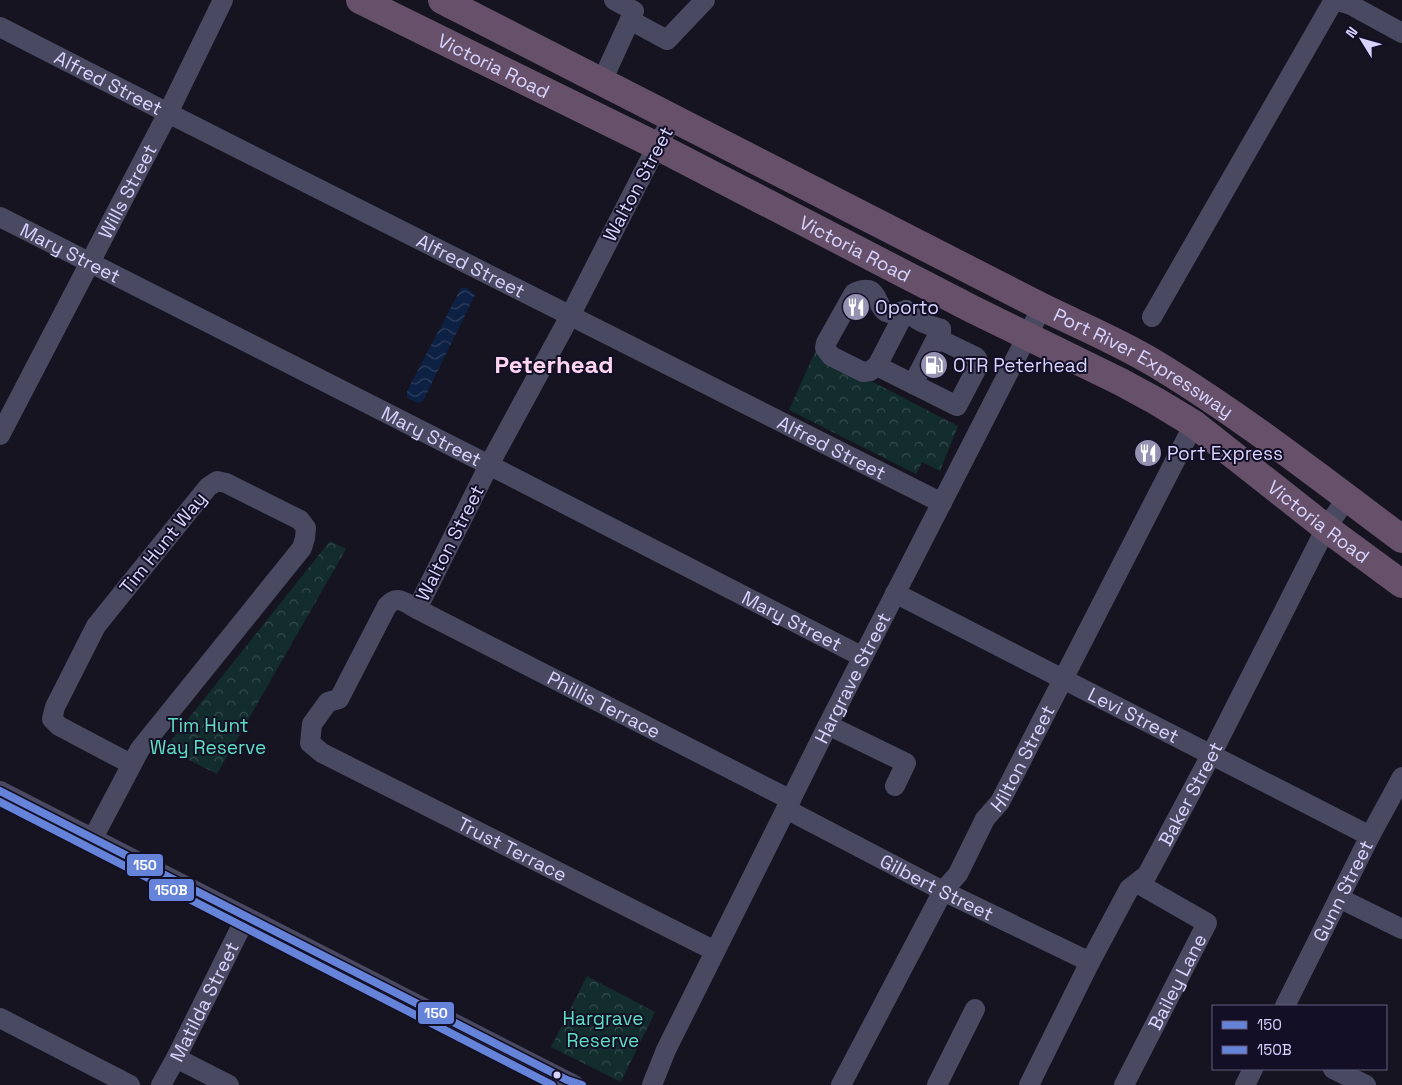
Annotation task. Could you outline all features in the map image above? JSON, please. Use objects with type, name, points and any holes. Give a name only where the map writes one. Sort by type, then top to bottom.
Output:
[{"type":"highway","name":"Victoria Road","points":[[360,0],[657,146],[1028,337],[1121,382],[1194,424],[1326,528],[1402,584]]},
{"type":"highway","name":"Victoria Road","points":[[442,0],[1042,307]]},
{"type":"highway","name":"Port River Expressway","points":[[1042,307],[1133,351],[1163,368],[1244,422]]},
{"type":"highway","points":[[1121,382],[1133,351]]},
{"type":"highway","name":"Victoria Road","points":[[1244,422],[1402,539]]},
{"type":"street","name":"Wills Street","points":[[0,435],[7,406],[89,263],[168,113],[223,0]]},
{"type":"street","points":[[614,0],[635,10],[667,40],[705,0]]},
{"type":"street","points":[[1152,317],[1334,0],[1351,5],[1402,33]]},
{"type":"street","points":[[602,81],[635,10]]},
{"type":"street","name":"Alfred Street","points":[[0,27],[942,503]]},
{"type":"street","name":"Walton Street","points":[[310,743],[312,724],[328,702],[338,699],[387,606],[392,600],[399,599],[417,609],[490,465],[673,118]]},
{"type":"street","name":"Mary Street","points":[[0,218],[490,465],[863,656]]},
{"type":"street","points":[[860,290],[873,292],[883,309],[887,312],[893,313],[906,310],[877,366],[870,371],[863,372],[831,356],[825,348],[854,293],[860,290]]},
{"type":"street","name":"Hargrave Street","points":[[652,1085],[666,1050],[788,804],[1042,307]]},
{"type":"street","points":[[906,310],[913,318],[922,323],[941,329]]},
{"type":"street","points":[[877,366],[958,406],[979,364],[976,357],[943,340],[941,329]]},
{"type":"street","points":[[913,384],[941,329]]},
{"type":"street","name":"Hilton Street","points":[[841,1085],[943,890],[958,874],[985,819],[1000,802],[1194,424]]},
{"type":"street","name":"Tim Hunt Way","points":[[93,838],[140,749],[302,548],[306,528],[300,520],[226,483],[217,481],[208,487],[96,626],[55,708],[52,719],[58,726],[131,764]]},
{"type":"street","name":"Baker Street","points":[[1029,1085],[1129,888],[1147,875],[1212,755],[1326,528],[1347,498]]},
{"type":"street","name":"Levi Street","points":[[895,593],[1370,836]]},
{"type":"street","name":"Phillis Terrace","points":[[417,609],[788,804]]},
{"type":"street","points":[[828,725],[906,763],[894,786]]},
{"type":"street","name":"Trust Terrace","points":[[310,743],[322,753],[716,951]]},
{"type":"street","name":"Gunn Street","points":[[1286,1005],[1370,836],[1402,777]]},
{"type":"street","points":[[0,791],[574,1083]]},
{"type":"street","name":"Gilbert Street","points":[[788,804],[943,890],[1090,962]]},
{"type":"street","name":"Bailey Lane","points":[[1124,1085],[1207,923],[1137,883]]},
{"type":"street","points":[[1339,898],[1402,929]]},
{"type":"street","name":"Matilda Street","points":[[161,1085],[246,917]]},
{"type":"street","points":[[936,1085],[975,1009]]},
{"type":"street","points":[[0,1018],[130,1085]]},
{"type":"street","name":"Hargrave Street","points":[[643,1085],[666,1050]]},
{"type":"street","points":[[176,1058],[229,1085]]},
{"type":"street","points":[[1245,1085],[1252,1070]]},
{"type":"street","points":[[1335,1070],[1366,1085]]},
{"type":"green space","points":[[815,352],[958,426],[940,471],[922,462],[916,474],[789,410]]},
{"type":"green space","name":"Tim Hunt Way Reserve","points":[[330,541],[346,549],[217,774],[165,748]]},
{"type":"green space","name":"Hargrave Reserve","points":[[587,976],[655,1012],[621,1082],[551,1047]]},
{"type":"water","points":[[461,288],[467,288],[475,295],[423,401],[418,403],[407,398],[407,391]]},
{"type":"transit line","name":"150","points":[[0,791],[567,1080],[582,1085]]},
{"type":"transit line","name":"150B","points":[[0,802],[552,1085]]},
{"type":"place","name":"Oporto","points":[[856,307]]},
{"type":"place","name":"OTR Peterhead","points":[[934,365]]},
{"type":"place","name":"Port Express","points":[[1148,453]]},
{"type":"district","name":"Peterhead","points":[[554,364]]}]
